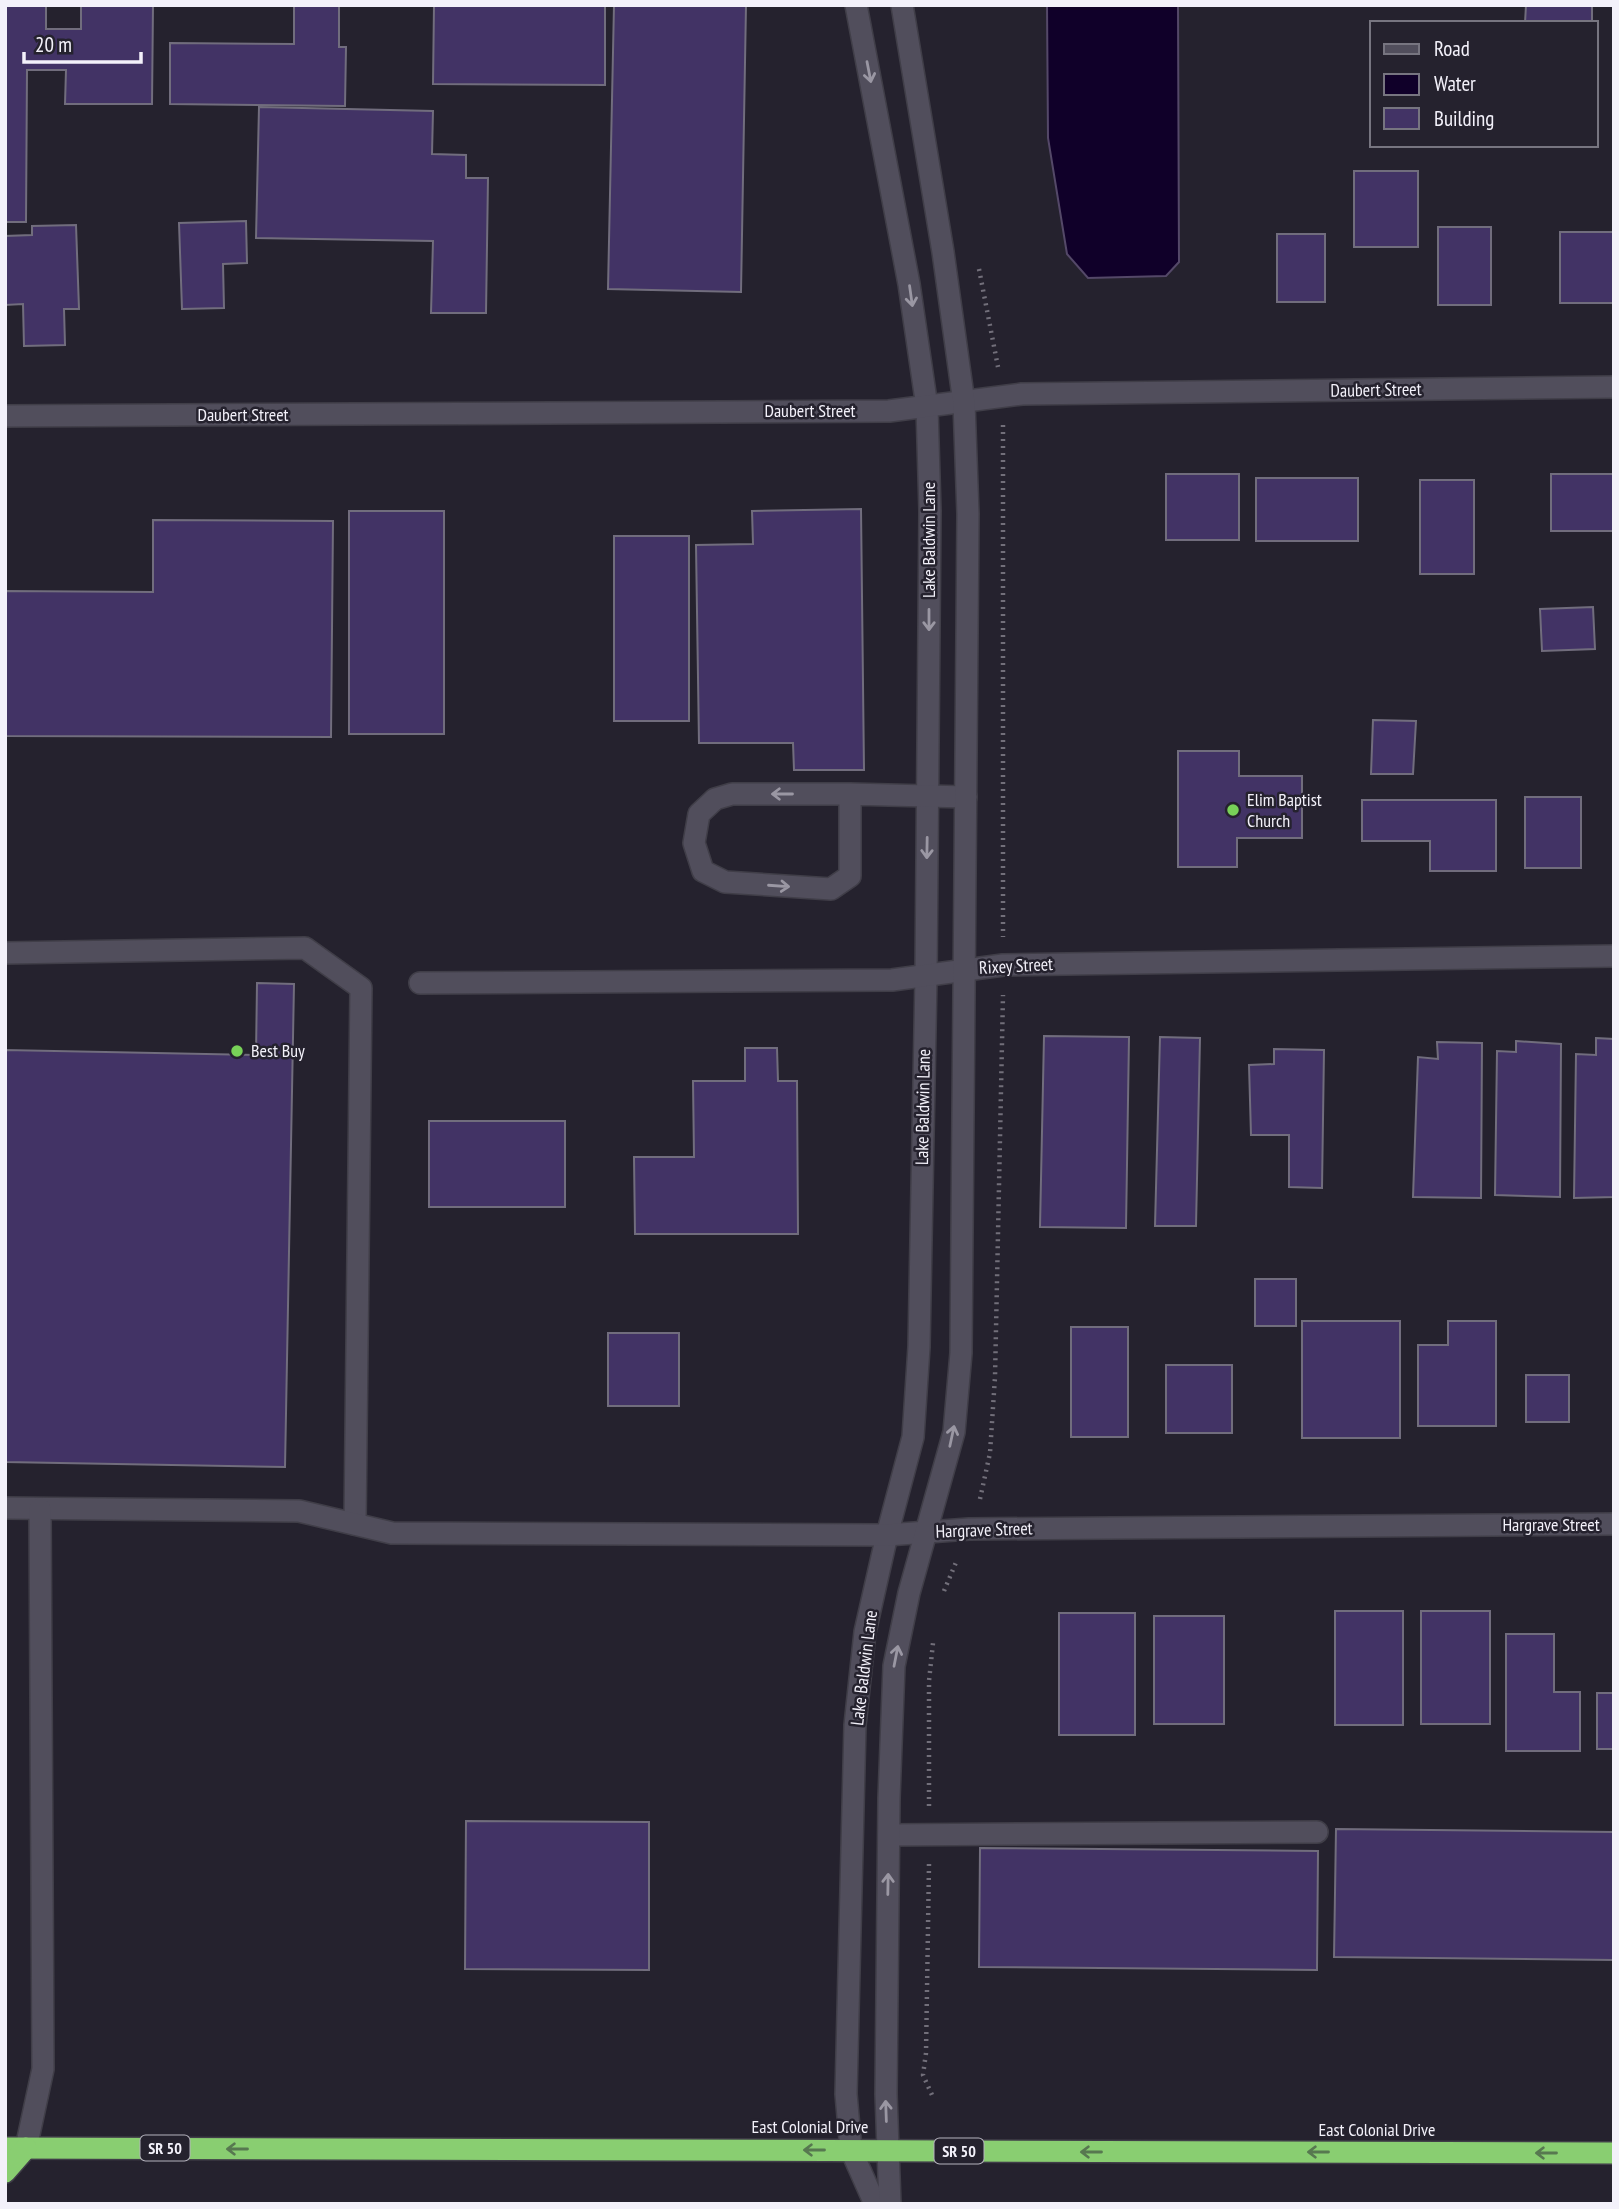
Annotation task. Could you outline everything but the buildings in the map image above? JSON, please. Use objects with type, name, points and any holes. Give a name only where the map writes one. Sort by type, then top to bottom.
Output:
[{"type":"highway","name":"East Colonial Drive","points":[[15,2148],[1614,2153]]},
{"type":"highway","points":[[5,2172],[15,2148]]},
{"type":"street","name":"Lake Baldwin Lane","points":[[856,5],[909,284],[927,407],[930,510],[926,975],[919,1347],[913,1437],[865,1632],[855,1725],[846,2094],[851,2150],[875,2204]]},
{"type":"street","name":"Lake Baldwin Lane","points":[[890,2204],[886,2094],[894,1666],[909,1593],[954,1432],[961,1353],[968,514],[964,403],[943,252],[902,5]]},
{"type":"street","name":"Daubert Street","points":[[5,416],[890,411],[1022,394],[1614,387]]},
{"type":"street","points":[[850,794],[850,876],[831,889],[725,882],[703,871],[694,843],[699,814],[715,799],[732,794],[850,794],[966,797]]},
{"type":"street","points":[[5,953],[305,948],[361,988],[355,1524]]},
{"type":"street","name":"Rixey Street","points":[[420,983],[892,980],[1003,965],[1614,956]]},
{"type":"street","name":"Hargrave Street","points":[[5,1508],[299,1511],[392,1533],[887,1535],[996,1529],[1614,1524]]},
{"type":"street","points":[[15,2148],[43,2069],[40,1509]]},
{"type":"street","points":[[889,1835],[1317,1832]]},
{"type":"water","points":[[1047,5],[1178,5],[1179,262],[1166,276],[1088,278],[1067,254],[1048,138]]},
{"type":"place","name":"Elim Baptist Church","points":[[1233,810]]},
{"type":"place","name":"Best Buy","points":[[237,1051]]}]
